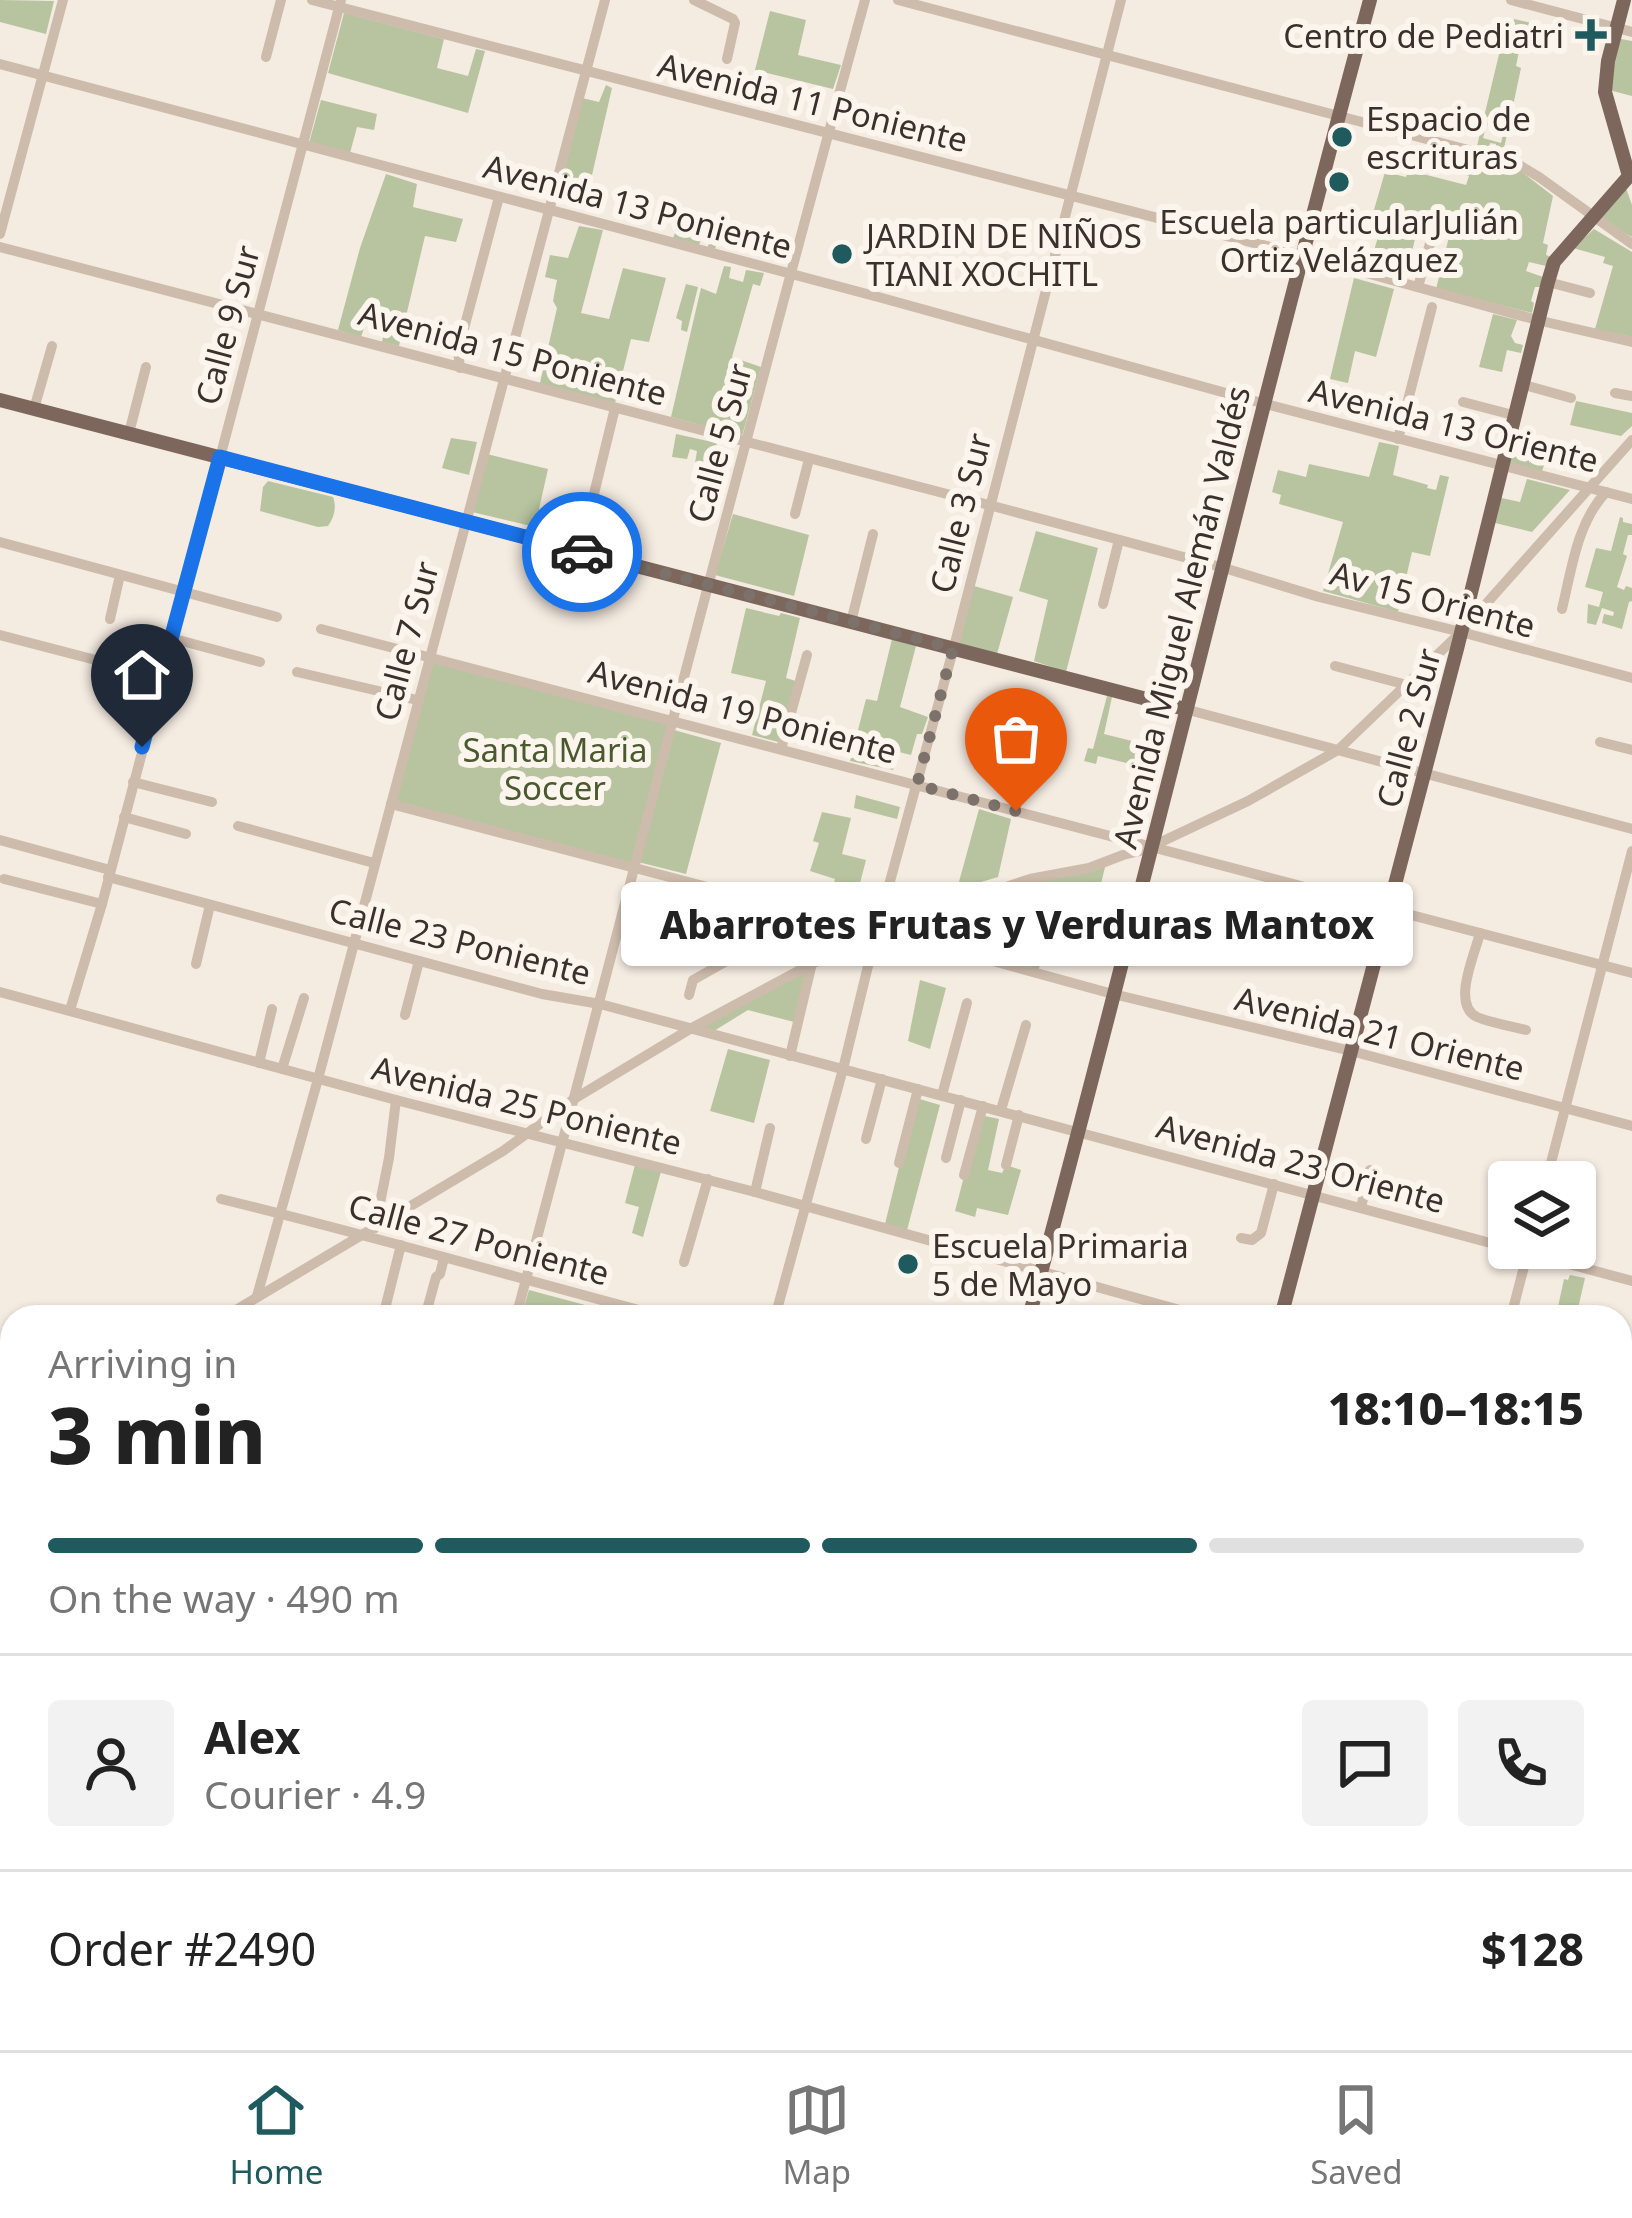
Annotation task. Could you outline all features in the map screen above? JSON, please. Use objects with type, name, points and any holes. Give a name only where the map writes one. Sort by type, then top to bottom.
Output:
[{"type":"main road","name":"Avenida Miguel Alemán Valdés","points":[[1032,1305],[1370,0]]},
{"type":"main road","points":[[1624,0],[1624,30],[1608,61],[1605,92],[1630,181]]},
{"type":"main road","name":"Calle 2 Sur","points":[[1284,1305],[1554,262],[1630,181]]},
{"type":"main road","points":[[0,400],[1185,709]]},
{"type":"street","points":[[0,233],[63,0]]},
{"type":"street","points":[[266,57],[281,0]]},
{"type":"street","name":"Avenida 11 Poniente","points":[[312,0],[1632,342]]},
{"type":"street","name":"Calle 7 Sur","points":[[257,1296],[605,0]]},
{"type":"street","points":[[694,0],[733,19],[727,59]]},
{"type":"street","name":"Calle 5 Sur","points":[[519,1305],[865,0]]},
{"type":"street","points":[[898,0],[1514,162],[1632,244]]},
{"type":"street","name":"Calle 3 Sur","points":[[778,1305],[1121,0]]},
{"type":"street","points":[[1510,0],[1541,4],[1624,30]]},
{"type":"street","name":"Calle 9 Sur","points":[[70,1010],[340,4]]},
{"type":"street","name":"Avenida 13 Poniente","points":[[0,64],[1262,403]]},
{"type":"street","points":[[454,366],[500,197]]},
{"type":"street","points":[[1418,287],[1434,230]]},
{"type":"street","name":"Avenida 15 Poniente","points":[[0,247],[1221,567]]},
{"type":"street","points":[[1548,282],[1590,293]]},
{"type":"street","points":[[1399,439],[1432,307]]},
{"type":"street","points":[[34,409],[52,346]]},
{"type":"street","points":[[129,434],[146,367]]},
{"type":"street","points":[[1521,384],[1571,398]]},
{"type":"street","points":[[1615,393],[1632,397]]},
{"type":"street","points":[[1463,402],[1513,415]]},
{"type":"street","name":"Avenida 13 Oriente","points":[[1262,403],[1632,499]]},
{"type":"street","points":[[580,551],[615,408]]},
{"type":"street","points":[[243,1305],[370,1231],[690,1029],[877,928],[1150,847],[1248,801],[1338,750],[1461,632],[1632,440]]},
{"type":"street","points":[[795,514],[809,459]]},
{"type":"street","points":[[1562,609],[1585,521],[1606,492]]},
{"type":"street","points":[[851,622],[873,534]]},
{"type":"street","points":[[1103,604],[1119,540]]},
{"type":"street","points":[[0,542],[277,617]]},
{"type":"street","name":"Av 15 Oriente","points":[[1221,567],[1632,679]]},
{"type":"street","points":[[110,619],[120,575]]},
{"type":"street","name":"Avenida 19 Poniente","points":[[321,629],[1632,973]]},
{"type":"street","points":[[0,635],[160,677]]},
{"type":"street","points":[[171,638],[260,662]]},
{"type":"street","points":[[781,749],[807,655]]},
{"type":"street","points":[[1335,666],[1406,686]]},
{"type":"street","points":[[297,672],[417,700]]},
{"type":"street","points":[[1185,709],[1632,829]]},
{"type":"street","points":[[1600,742],[1632,750]]},
{"type":"street","points":[[1016,811],[1028,756]]},
{"type":"street","points":[[133,782],[212,802]]},
{"type":"street","name":"Avenida 21 Oriente","points":[[391,804],[1632,1126]]},
{"type":"street","points":[[124,817],[186,834]]},
{"type":"street","points":[[238,826],[374,863]]},
{"type":"street","name":"Calle 23 Poniente","points":[[0,840],[210,905],[1078,1131]]},
{"type":"street","points":[[1552,1161],[1632,851]]},
{"type":"street","points":[[4,879],[102,904]]},
{"type":"street","points":[[689,995],[693,980],[741,952],[753,899]]},
{"type":"street","points":[[196,964],[210,905]]},
{"type":"street","points":[[1480,933],[1463,996],[1466,1009],[1473,1016],[1526,1030]]},
{"type":"street","points":[[405,1015],[419,961]]},
{"type":"street","points":[[790,1056],[812,963]]},
{"type":"street","name":"Avenida 25 Poniente","points":[[0,992],[708,1179],[1161,1305]]},
{"type":"street","points":[[282,1069],[304,998]]},
{"type":"street","points":[[942,1095],[967,1004]]},
{"type":"street","points":[[259,1063],[272,1010]]},
{"type":"street","points":[[1001,1110],[1026,1024]]},
{"type":"street","points":[[866,1138],[882,1079]]},
{"type":"street","points":[[899,1163],[918,1089]]},
{"type":"street","points":[[370,1231],[389,1158],[396,1100]]},
{"type":"street","points":[[946,1158],[961,1100]]},
{"type":"street","points":[[964,1175],[983,1106]]},
{"type":"street","points":[[1006,1166],[1019,1115]]},
{"type":"street","points":[[755,1192],[770,1128]]},
{"type":"street","name":"Avenida 23 Oriente","points":[[1078,1131],[1488,1242]]},
{"type":"street","points":[[1361,1207],[1370,1170]]},
{"type":"street","points":[[684,1262],[708,1179]]},
{"type":"street","points":[[1241,1238],[1252,1240],[1262,1233],[1274,1184]]},
{"type":"street","name":"Calle 27 Poniente","points":[[221,1199],[370,1231],[440,1257],[620,1305]]},
{"type":"street","points":[[386,1305],[401,1245]]},
{"type":"street","points":[[428,1305],[440,1257]]},
{"type":"street","points":[[1514,1305],[1523,1269]]},
{"type":"street","name":"Avenida 23 Oriente","points":[[1592,1269],[1632,1281]]},
{"type":"green space","points":[[0,0],[54,1],[46,34],[0,22]]},
{"type":"green space","points":[[770,11],[806,20],[798,55],[841,65],[833,89],[755,70]]},
{"type":"green space","points":[[344,13],[444,39],[437,68],[468,76],[476,49],[485,51],[468,113],[328,73]]},
{"type":"green space","points":[[1514,19],[1532,23],[1527,45],[1518,43],[1516,49],[1516,66],[1521,68],[1503,153],[1495,151],[1496,144],[1490,143],[1489,149],[1477,146],[1501,46],[1507,47]],"holes":[[[1498,110],[1508,113],[1501,143],[1483,138],[1489,124],[1486,118]]]},
{"type":"green space","points":[[1621,39],[1632,41],[1632,96],[1609,90]]},
{"type":"green space","points":[[606,85],[612,88],[589,188],[562,180],[582,98],[599,102]]},
{"type":"green space","points":[[321,100],[377,114],[374,130],[357,127],[350,153],[309,143]]},
{"type":"green space","points":[[1467,156],[1517,168],[1553,196],[1543,243],[1548,245],[1546,255],[1552,257],[1546,266],[1529,262],[1526,271],[1543,277],[1540,287],[1535,287],[1532,313],[1436,289],[1453,221],[1421,214],[1409,264],[1400,262],[1395,278],[1390,277],[1396,251],[1388,248],[1381,274],[1368,271],[1378,237],[1367,234],[1385,172],[1406,177],[1409,167],[1466,185]]},
{"type":"green space","points":[[386,174],[417,184],[413,207],[463,219],[456,242],[425,236],[399,346],[382,342],[386,321],[368,316],[361,337],[338,330]]},
{"type":"green space","points":[[1626,188],[1632,205],[1632,237],[1598,218]]},
{"type":"green space","points":[[684,211],[724,220],[715,249],[708,247],[709,240],[701,239],[699,245],[673,238]]},
{"type":"green space","points":[[579,226],[603,230],[581,313],[609,319],[623,268],[666,278],[649,342],[631,339],[614,407],[540,383],[557,308],[553,301],[557,280],[545,277],[550,255],[568,258]]},
{"type":"green space","points":[[1594,229],[1632,252],[1632,337],[1595,329],[1613,266],[1603,263],[1605,257],[1573,248]]},
{"type":"green space","points":[[724,266],[731,267],[729,278],[743,282],[746,270],[764,273],[760,286],[753,284],[732,357],[761,367],[742,436],[671,417],[701,288],[716,294]]},
{"type":"green space","points":[[1354,278],[1394,289],[1376,357],[1355,351],[1348,383],[1330,379]]},
{"type":"green space","points":[[686,284],[698,287],[687,332],[676,318]]},
{"type":"green space","points":[[1493,314],[1517,320],[1511,336],[1523,345],[1521,353],[1507,350],[1502,372],[1479,367]]},
{"type":"green space","points":[[1576,401],[1632,413],[1632,426],[1621,436],[1570,425]]},
{"type":"green space","points":[[676,434],[717,443],[709,472],[694,469],[697,451],[690,449],[687,459],[672,457]]},
{"type":"green space","points":[[1513,437],[1551,445],[1542,471],[1506,462]]},
{"type":"green space","points":[[451,438],[477,442],[469,475],[442,468]]},
{"type":"green space","points":[[1379,442],[1399,446],[1393,475],[1436,490],[1440,475],[1449,477],[1430,556],[1412,552],[1398,612],[1323,591],[1343,522],[1279,504],[1281,495],[1272,492],[1278,470],[1306,477],[1309,464],[1369,477]]},
{"type":"green space","points":[[487,454],[548,469],[535,527],[472,512]]},
{"type":"green space","points":[[1527,479],[1570,490],[1532,532],[1491,522],[1497,497],[1520,502]]},
{"type":"green space","points":[[268,481],[333,497],[328,526],[260,511]]},
{"type":"green space","points":[[733,514],[809,535],[794,596],[715,575]]},
{"type":"green space","points":[[1620,517],[1632,524],[1617,587],[1632,588],[1622,629],[1602,623],[1604,614],[1613,616],[1614,612],[1602,608],[1596,625],[1587,623],[1588,604],[1599,607],[1603,592],[1585,587],[1596,548],[1611,551]]},
{"type":"green space","points":[[1036,531],[1098,548],[1066,672],[1034,661],[1048,600],[1019,591]]},
{"type":"green space","points":[[974,586],[1013,597],[997,654],[958,643]]},
{"type":"green space","points":[[746,608],[800,618],[786,678],[799,682],[782,743],[752,735],[766,681],[731,673]]},
{"type":"green space","points":[[892,639],[916,646],[900,707],[928,717],[911,755],[899,752],[893,770],[850,761],[866,699],[877,701]]},
{"type":"green space","name":"Santa Maria Soccer","points":[[429,656],[671,720],[632,867],[391,804]]},
{"type":"green space","points":[[1107,696],[1112,697],[1104,734],[1160,748],[1155,770],[1098,756],[1096,764],[1084,761],[1088,748],[1093,749]]},
{"type":"green space","points":[[674,730],[721,743],[686,874],[638,862]]},
{"type":"green space","points":[[856,795],[900,807],[897,819],[854,808]]},
{"type":"green space","points":[[979,809],[1011,819],[998,877],[957,889]]},
{"type":"green space","points":[[822,812],[851,818],[842,854],[866,860],[859,887],[879,891],[871,921],[827,910],[835,879],[810,871]]},
{"type":"green space","points":[[1106,863],[1089,934],[1049,924],[1038,973],[1015,967],[1021,947],[1005,942],[1030,879]]},
{"type":"green space","points":[[680,880],[719,890],[698,954],[662,942]]},
{"type":"green space","points":[[812,963],[798,1023],[748,1010],[709,1034],[690,1029]]},
{"type":"green space","points":[[920,980],[946,988],[930,1049],[908,1041]]},
{"type":"green space","points":[[728,1049],[770,1060],[754,1123],[710,1111]]},
{"type":"green space","points":[[916,1098],[940,1105],[906,1234],[884,1228]]},
{"type":"green space","points":[[980,1115],[999,1119],[988,1170],[1002,1173],[1006,1165],[1021,1170],[1008,1215],[977,1208],[975,1217],[955,1211]]},
{"type":"green space","points":[[636,1161],[662,1168],[643,1237],[632,1233],[639,1207],[625,1203]]},
{"type":"green space","points":[[1570,1275],[1585,1278],[1579,1305],[1558,1305],[1564,1279]]},
{"type":"green space","points":[[529,1290],[585,1305],[525,1305]]},
{"type":"way so far","points":[[582,552],[953,648],[917,785],[1016,811]]},
{"type":"place","name":"Centro de Pediatri","points":[[1591,35]]},
{"type":"place","name":"Espacio de escrituras","points":[[1342,137]]},
{"type":"place","name":"Escuela particularJulián Ortiz Velázquez","points":[[1339,182]]},
{"type":"place","name":"JARDIN DE NIÑOS TIANI XOCHITL","points":[[842,254]]},
{"type":"place","name":"Abarrotes Frutas y Verduras Mantox","points":[[1016,811]]},
{"type":"place","name":"Escuela Primaria 5 de Mayo","points":[[908,1264]]},
{"type":"route","points":[[142,747],[220,457],[582,552]]}]
